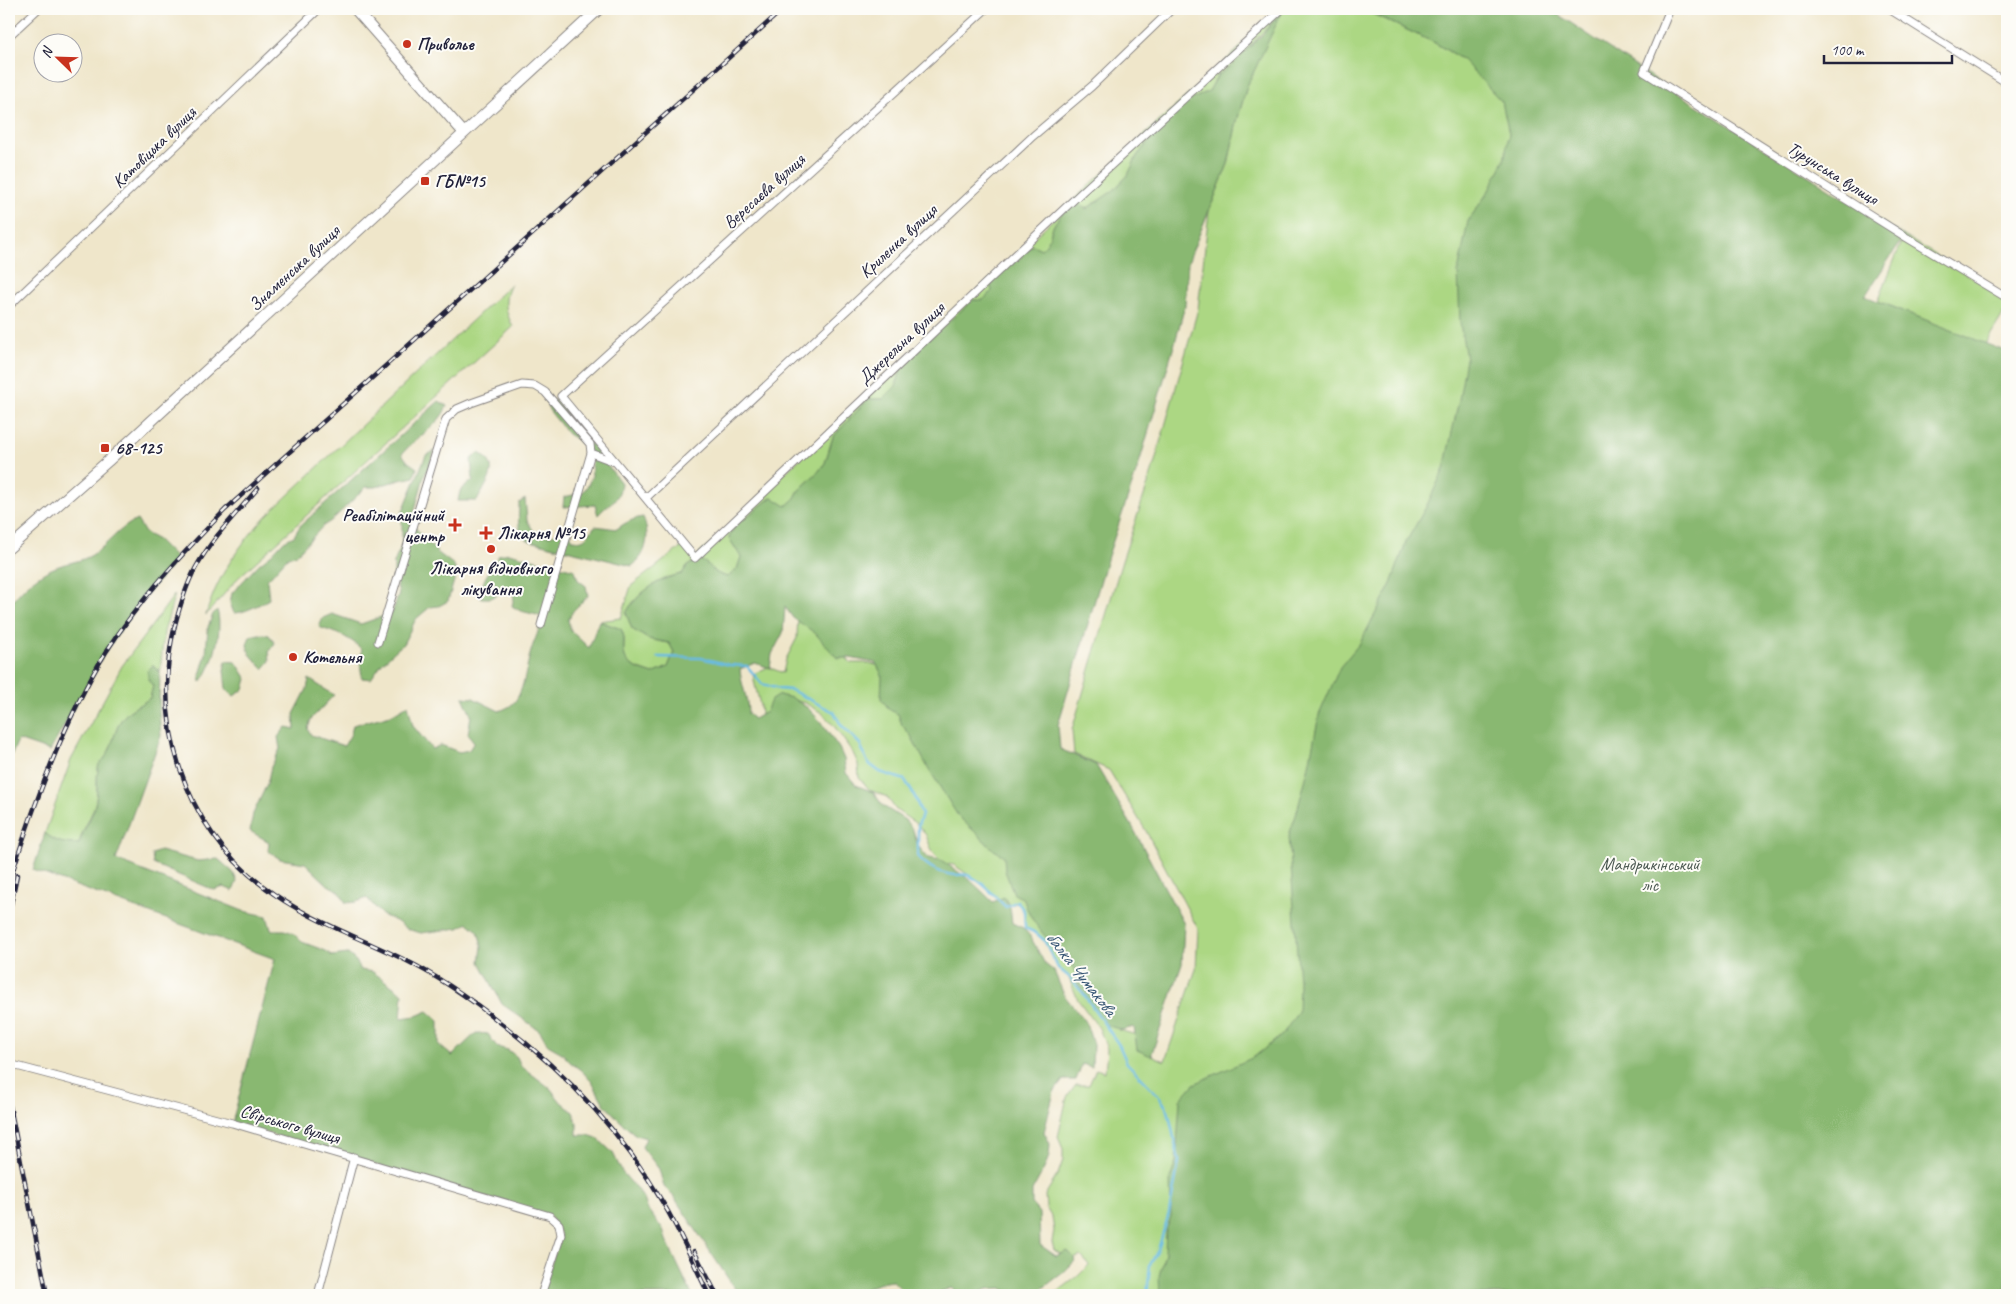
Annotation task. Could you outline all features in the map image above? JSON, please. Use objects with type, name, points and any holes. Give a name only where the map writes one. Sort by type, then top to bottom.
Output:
[{"type":"main road","points":[[354,9],[464,133]]},
{"type":"main road","name":"Знаменська вулиця","points":[[9,548],[108,461],[599,9]]},
{"type":"street","points":[[9,36],[37,9]]},
{"type":"street","name":"Катовіцька вулиця","points":[[9,306],[320,9]]},
{"type":"street","name":"Вересаєва вулиця","points":[[561,396],[986,9]]},
{"type":"street","name":"Криленка вулиця","points":[[646,498],[1018,150],[1092,86],[1172,9]]},
{"type":"street","name":"Джерельна вулиця","points":[[561,396],[696,558],[1076,198],[1282,9]]},
{"type":"street","name":"Турунська вулиця","points":[[1670,9],[1644,72],[1904,236],[2007,298]]},
{"type":"street","points":[[1888,9],[2007,83]]},
{"type":"street","points":[[378,642],[446,419],[457,409],[522,385],[535,386],[545,392],[590,444],[591,453],[541,625]]},
{"type":"street","points":[[591,453],[615,462]]},
{"type":"street","name":"Свірського вулиця","points":[[9,1064],[354,1157],[550,1216],[559,1224],[561,1235],[541,1295]]},
{"type":"street","points":[[318,1295],[354,1157]]},
{"type":"green space","points":[[1282,9],[1362,9],[1435,43],[1463,60],[1516,107],[1523,138],[1517,166],[1501,197],[1481,226],[1471,277],[1473,328],[1480,364],[1473,405],[1457,474],[1440,512],[1419,547],[1404,589],[1374,648],[1353,672],[1333,719],[1321,774],[1302,839],[1312,986],[1311,1016],[1295,1039],[1268,1061],[1208,1088],[1194,1104],[1189,1165],[1183,1184],[1185,1220],[1172,1280],[1173,1295],[1053,1295],[1077,1277],[1089,1265],[1081,1256],[1070,1260],[1054,1250],[1052,1242],[1054,1230],[1052,1218],[1046,1208],[1045,1195],[1058,1174],[1063,1160],[1063,1149],[1058,1137],[1067,1097],[1076,1085],[1089,1085],[1096,1069],[1105,1072],[1107,1049],[1099,1028],[1078,1000],[1068,976],[1058,968],[1044,940],[1036,933],[1025,928],[1024,911],[1018,902],[1006,907],[983,885],[954,865],[942,863],[932,851],[926,835],[918,825],[896,810],[887,797],[870,790],[859,778],[858,764],[853,753],[834,726],[822,713],[805,703],[793,700],[784,705],[779,717],[768,723],[761,718],[753,674],[768,667],[783,673],[786,659],[797,638],[798,611],[807,623],[829,638],[851,663],[889,667],[895,679],[895,704],[904,715],[911,719],[915,730],[925,740],[940,771],[972,821],[1007,855],[1017,860],[1019,876],[1027,899],[1038,903],[1044,920],[1056,938],[1070,953],[1085,964],[1093,991],[1119,1030],[1136,1035],[1148,1032],[1151,1055],[1165,1061],[1196,969],[1198,929],[1146,831],[1109,770],[1074,754],[1072,730],[1122,561],[1152,472],[1198,309],[1209,211],[1228,164],[1247,86],[1280,14],[1230,67],[1218,75],[1209,91],[1185,103],[1150,140],[1137,156],[1128,175],[1113,191],[1086,209],[1076,201],[1056,222],[1048,240],[1041,249],[1032,245],[990,282],[992,291],[982,301],[973,300],[930,341],[903,362],[896,386],[883,399],[868,399],[833,437],[825,463],[799,490],[795,498],[786,507],[772,497],[735,526],[729,538],[741,557],[737,569],[728,577],[718,573],[702,561],[697,560],[687,566],[682,574],[657,583],[636,599],[626,613],[632,629],[648,639],[669,643],[674,652],[668,667],[653,674],[631,665],[625,658],[624,638],[621,629],[599,621],[621,618],[631,586],[685,544],[696,557],[1083,191]]},
{"type":"green space","name":"Мандрикінський ліс","points":[[1362,9],[1550,9],[1644,72],[1904,236],[1865,296],[2007,352],[2007,1295],[1160,1295],[1159,1276],[1165,1253],[1166,1231],[1171,1216],[1170,1179],[1176,1161],[1180,1100],[1194,1084],[1254,1057],[1282,1035],[1298,1012],[1299,982],[1289,835],[1308,770],[1319,715],[1340,667],[1360,643],[1391,584],[1406,542],[1426,507],[1444,469],[1466,359],[1460,323],[1458,272],[1468,221],[1488,192],[1504,161],[1509,134],[1502,102],[1463,60],[1435,43]]},
{"type":"green space","points":[[1283,10],[1247,86],[1228,164],[1188,262],[1185,305],[1176,339],[1138,467],[1108,556],[1058,725],[1060,749],[1096,765],[1132,826],[1184,924],[1182,964],[1151,1056],[1137,1050],[1134,1027],[1122,1030],[1106,1025],[1079,986],[1071,959],[1049,941],[1030,916],[1024,899],[1014,894],[1005,871],[1004,856],[994,850],[958,816],[911,736],[902,725],[898,714],[890,710],[881,699],[882,675],[876,663],[850,658],[837,658],[815,633],[793,618],[785,607],[783,633],[772,654],[770,668],[755,663],[740,669],[748,714],[754,719],[766,712],[771,700],[779,695],[792,698],[808,708],[820,721],[839,748],[844,759],[846,773],[856,785],[873,792],[883,806],[905,820],[913,830],[918,846],[928,858],[941,860],[970,880],[993,902],[1004,897],[1010,907],[1012,923],[1023,928],[1030,936],[1045,964],[1054,971],[1064,995],[1086,1023],[1093,1044],[1092,1067],[1082,1064],[1076,1080],[1063,1080],[1054,1092],[1044,1132],[1050,1144],[1049,1156],[1032,1191],[1032,1204],[1039,1213],[1040,1245],[1056,1256],[1068,1251],[1076,1260],[1064,1272],[1034,1295],[1014,1295],[1001,1288],[987,1289],[974,1295],[962,1294],[951,1288],[931,1295],[907,1295],[893,1281],[872,1286],[860,1292],[859,1295],[739,1295],[674,1197],[664,1187],[659,1169],[642,1147],[646,1138],[636,1135],[625,1126],[604,1104],[592,1082],[562,1053],[548,1045],[540,1031],[502,1004],[480,962],[482,946],[478,931],[468,923],[459,928],[421,933],[407,929],[396,921],[382,915],[367,898],[346,903],[339,891],[328,885],[305,863],[280,859],[268,851],[269,842],[250,831],[253,814],[280,749],[278,737],[286,727],[295,729],[294,714],[307,689],[309,679],[334,695],[311,719],[308,729],[311,735],[344,746],[351,734],[353,725],[391,715],[408,705],[413,726],[432,749],[441,745],[459,752],[469,750],[474,742],[468,734],[471,715],[463,697],[473,698],[499,711],[512,704],[521,689],[539,627],[540,616],[512,606],[514,597],[510,588],[491,598],[481,598],[484,580],[499,555],[509,553],[575,570],[578,580],[586,586],[588,596],[573,611],[568,620],[571,631],[589,648],[599,621],[621,629],[624,638],[625,658],[631,665],[653,674],[668,667],[674,652],[669,643],[648,639],[632,629],[626,613],[636,599],[657,583],[682,574],[687,566],[698,560],[706,563],[714,571],[728,577],[737,569],[741,557],[729,538],[735,526],[772,497],[786,506],[795,498],[799,490],[825,463],[833,437],[868,399],[883,399],[896,386],[903,362],[973,300],[983,300],[992,291],[990,282],[1033,245],[1041,249],[1048,240],[1058,218],[1076,201],[1086,209],[1113,191],[1128,175],[1137,156],[1150,140],[1185,103],[1209,91],[1218,75],[1230,67],[1262,35]]},
{"type":"green space","points":[[1904,236],[2007,298],[2007,308],[1985,344],[1878,301]]},
{"type":"green space","points":[[511,284],[506,306],[513,327],[238,578],[206,615],[216,587],[230,562],[266,516]]},
{"type":"green space","points":[[546,400],[555,401],[570,416],[621,483],[616,498],[598,515],[595,505],[563,507],[564,497],[582,493],[588,485],[592,476],[591,453],[585,445],[568,434],[549,410]]},
{"type":"green space","points":[[439,401],[447,406],[443,413],[433,426],[413,442],[402,454],[408,462],[417,468],[414,477],[376,487],[366,487],[331,521],[323,526],[297,554],[288,557],[267,580],[269,599],[247,610],[234,613],[230,603],[232,593],[259,564],[284,541],[294,536],[300,526]]},
{"type":"green space","points":[[435,451],[424,477],[411,523],[438,553],[454,565],[456,574],[448,601],[439,606],[430,607],[416,619],[403,644],[382,663],[371,679],[362,678],[360,661],[362,650],[337,633],[319,627],[323,618],[332,614],[361,624],[392,613],[399,594],[394,573],[394,563],[402,544],[402,513],[426,455]]},
{"type":"green space","points":[[479,453],[490,463],[491,469],[488,481],[477,501],[458,501],[460,491],[473,480],[471,459]]},
{"type":"green space","points":[[525,499],[527,520],[534,532],[549,536],[556,534],[559,528],[567,528],[573,540],[577,541],[584,539],[595,526],[617,529],[630,521],[643,517],[647,537],[644,550],[632,566],[530,541],[522,534],[519,525],[519,503]]},
{"type":"green space","points":[[137,520],[145,533],[158,540],[177,559],[142,600],[104,654],[50,751],[18,740],[9,762],[9,606],[19,593],[37,577],[51,569],[92,555],[125,527]]},
{"type":"green space","points":[[175,594],[164,632],[160,672],[153,665],[153,686],[150,698],[123,718],[117,728],[107,755],[99,764],[96,800],[79,844],[57,841],[45,833],[71,760],[122,666]]},
{"type":"green space","points":[[217,610],[219,627],[216,647],[210,667],[201,682],[200,675],[206,654],[208,627],[213,614]]},
{"type":"green space","points":[[259,634],[269,635],[275,643],[269,651],[270,661],[263,669],[250,654],[247,645],[250,636]]},
{"type":"green space","points":[[226,661],[236,662],[247,679],[244,689],[234,696],[226,689],[224,670]]},
{"type":"green space","points":[[153,665],[160,672],[159,710],[161,736],[116,860],[243,911],[267,916],[271,930],[285,930],[293,933],[302,942],[326,951],[332,956],[348,954],[356,961],[361,970],[373,972],[403,994],[401,1018],[416,1016],[428,1011],[439,1021],[439,1045],[452,1056],[476,1033],[488,1034],[497,1047],[508,1050],[517,1057],[521,1066],[550,1088],[561,1102],[573,1112],[577,1123],[577,1135],[588,1135],[597,1138],[613,1153],[622,1172],[644,1199],[648,1210],[663,1230],[692,1295],[541,1295],[561,1235],[550,1216],[232,1123],[275,959],[33,870],[45,833],[61,842],[79,844],[95,806],[99,764],[107,755],[117,728],[123,718],[150,698],[153,686],[149,681],[147,671]]},
{"type":"green space","points":[[160,851],[198,861],[218,859],[233,872],[237,881],[233,891],[224,887],[214,890],[153,864],[152,854]]},
{"type":"waterway","name":"балка Чумакова","points":[[658,657],[701,658],[730,665],[747,666],[762,684],[791,690],[834,712],[841,725],[860,744],[868,763],[880,772],[905,780],[915,797],[922,815],[918,825],[918,856],[930,867],[940,871],[973,877],[1006,907],[1017,901],[1024,911],[1025,928],[1036,933],[1044,940],[1058,968],[1083,993],[1119,1045],[1127,1063],[1159,1096],[1168,1110],[1179,1161],[1169,1213],[1158,1250],[1150,1265],[1147,1295]]},
{"type":"railway","points":[[9,883],[39,794],[76,706],[119,632],[177,560],[225,510],[783,9]]},
{"type":"railway","points":[[258,488],[209,547],[195,569],[181,603],[175,625],[169,661],[167,698],[171,734],[180,769],[194,802],[212,833],[235,861],[279,898],[314,918],[419,967],[442,981],[476,1004],[521,1039],[568,1081],[610,1127],[647,1177],[676,1226],[709,1295]]},
{"type":"railway","points":[[9,914],[17,875]]},
{"type":"railway","points":[[9,1101],[47,1295]]},
{"type":"railway","points":[[694,1251],[717,1295]]},
{"type":"place","name":"Приволье","points":[[407,44]]},
{"type":"place","name":"ГБ№15","points":[[425,181]]},
{"type":"place","name":"68-125","points":[[105,448]]},
{"type":"place","name":"Реабілітаційний центр","points":[[455,525]]},
{"type":"place","name":"Лікарня №15","points":[[486,533]]},
{"type":"place","name":"Лікарня відновного лікування","points":[[491,549]]},
{"type":"place","name":"Котельня","points":[[293,657]]}]
